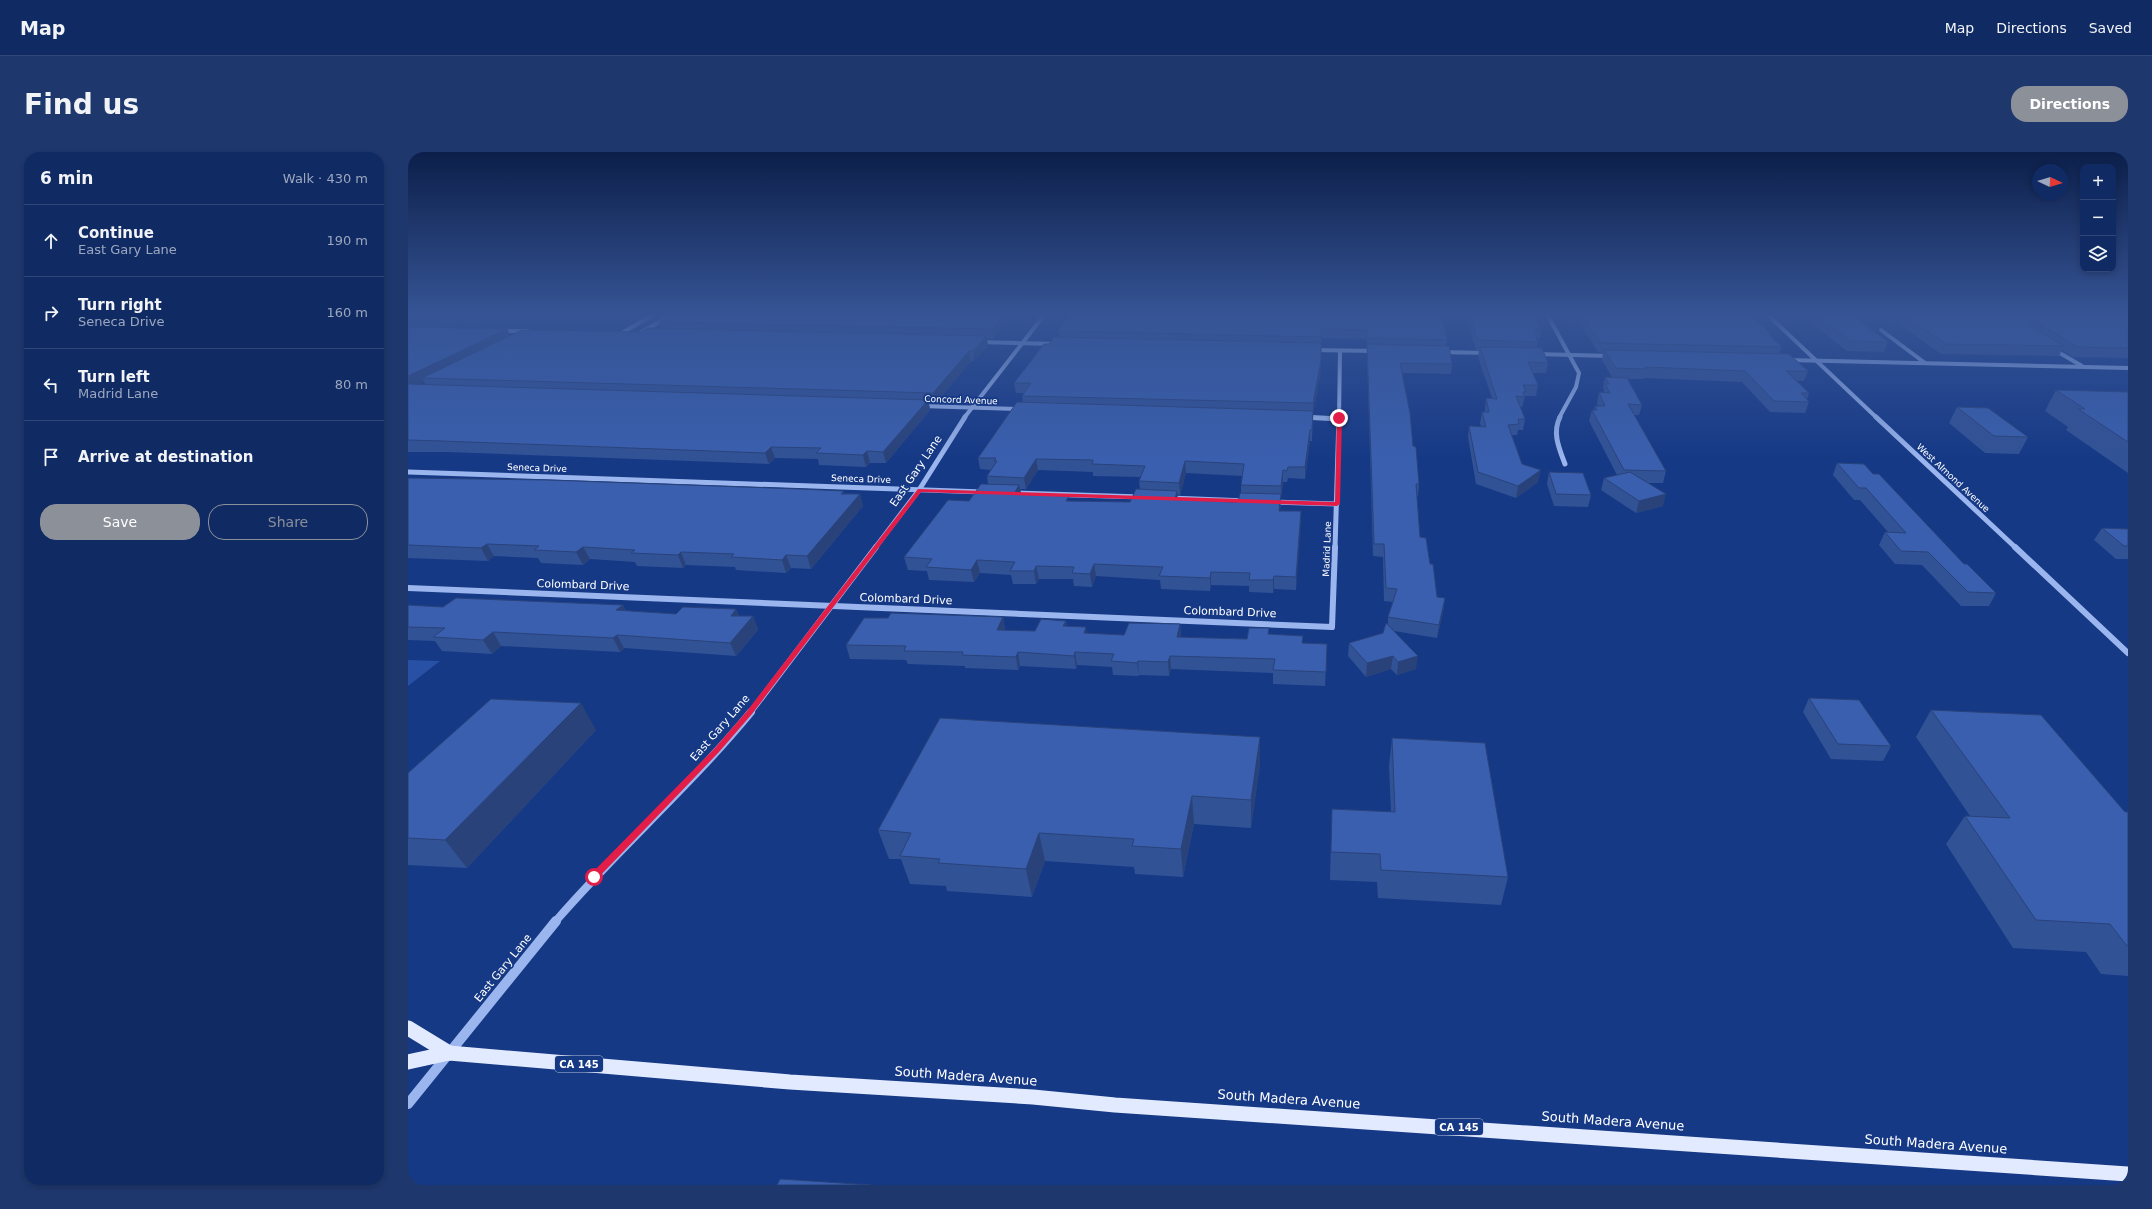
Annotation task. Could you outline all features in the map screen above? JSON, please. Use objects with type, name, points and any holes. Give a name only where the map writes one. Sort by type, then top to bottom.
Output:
[{"type":"main road","name":"South Madera Avenue","points":[[408,1028],[449,1053]]},
{"type":"main road","name":"South Madera Avenue","points":[[408,1062],[449,1053],[790,1082],[1033,1097],[1115,1105],[1478,1128],[2128,1174]]},
{"type":"street","name":"East Gary Lane","points":[[408,1104],[541,938],[594,877],[717,751],[745,718],[919,490],[970,408],[1006,362]]},
{"type":"street","name":"Madrid Lane","points":[[1332,627],[1337,504],[1340,362]]},
{"type":"street","points":[[1565,464],[1556,439],[1556,428],[1561,412],[1576,390],[1579,381],[1579,373],[1574,362]]},
{"type":"street","name":"West Almond Avenue","points":[[1817,362],[2128,653]]},
{"type":"street","points":[[1882,362],[2128,368]]},
{"type":"street","points":[[2075,362],[2083,367]]},
{"type":"street","name":"Concord Avenue","points":[[915,406],[1025,410]]},
{"type":"street","points":[[1300,417],[1339,418]]},
{"type":"street","name":"Seneca Drive","points":[[408,472],[990,492]]},
{"type":"street","points":[[1006,493],[1148,498]]},
{"type":"street","points":[[1164,498],[1251,501]]},
{"type":"street","points":[[1266,502],[1337,504]]},
{"type":"street","name":"Colombard Drive","points":[[408,588],[1332,627]]},
{"type":"shaded area","points":[[408,660],[440,661],[408,686]]},
{"type":"building","points":[[408,362],[437,362],[408,376]]},
{"type":"building","points":[[455,362],[959,362],[933,393],[422,378]]},
{"type":"building","points":[[1030,362],[1321,362],[1313,403],[1022,396],[1031,383],[1014,383]]},
{"type":"building","points":[[1368,362],[1452,362],[1452,364],[1400,363],[1410,413],[1413,446],[1416,447],[1419,484],[1416,484],[1420,537],[1426,538],[1430,564],[1433,564],[1437,597],[1445,598],[1439,625],[1388,617],[1397,589],[1386,588],[1384,544],[1374,544]]},
{"type":"building","points":[[1485,362],[1528,362],[1538,385],[1523,385],[1526,392],[1523,392],[1524,397],[1516,396],[1525,419],[1518,419],[1519,424],[1508,425],[1522,464],[1541,470],[1518,486],[1478,472],[1469,426],[1486,427],[1482,412],[1489,412],[1486,398],[1497,399]]},
{"type":"building","points":[[1612,362],[1798,362],[1808,371],[1786,371],[1809,393],[1801,393],[1809,402],[1774,401],[1745,371],[1645,367],[1646,369],[1616,368]]},
{"type":"building","points":[[1605,377],[1627,378],[1642,405],[1628,404],[1666,471],[1624,470],[1592,410],[1597,410],[1595,406],[1605,406],[1599,392],[1610,393],[1605,384],[1609,384]]},
{"type":"building","points":[[408,384],[928,400],[883,452],[867,451],[863,455],[816,453],[821,448],[771,447],[765,453],[408,440]]},
{"type":"building","points":[[2056,390],[2128,392],[2128,442],[2078,409],[2085,409]]},
{"type":"building","points":[[1017,402],[1313,411],[1312,430],[1310,430],[1305,467],[1288,467],[1287,471],[1283,470],[1281,486],[1241,485],[1244,464],[1185,461],[1179,483],[1139,481],[1145,466],[1092,464],[1093,460],[1036,459],[1024,478],[987,476],[997,461],[994,461],[996,458],[978,458]]},
{"type":"building","points":[[1957,407],[1988,408],[2028,437],[1994,436]]},
{"type":"building","points":[[1837,463],[1864,464],[1873,474],[1879,474],[1964,564],[1967,564],[1996,593],[1968,592],[1928,552],[1901,551],[1885,532],[1906,533],[1866,488],[1859,488]]},
{"type":"building","points":[[1549,472],[1583,473],[1591,495],[1556,494]]},
{"type":"building","points":[[1630,472],[1666,494],[1639,501],[1604,478]]},
{"type":"building","points":[[408,478],[548,480],[844,491],[841,494],[860,494],[807,556],[786,555],[782,560],[731,557],[734,554],[681,552],[678,555],[631,553],[635,550],[583,547],[576,552],[534,550],[539,546],[487,544],[481,548],[408,545]]},
{"type":"building","points":[[981,484],[1019,485],[1014,494],[1069,496],[1066,501],[1130,502],[1136,489],[1177,491],[1175,499],[1232,502],[1238,502],[1240,493],[1281,494],[1279,511],[1301,511],[1296,577],[1274,576],[1273,580],[1249,580],[1250,573],[1211,572],[1210,578],[1159,576],[1163,567],[1094,564],[1090,574],[1072,573],[1074,567],[1036,566],[1034,571],[1010,571],[1015,562],[977,560],[971,570],[926,567],[932,559],[904,557],[948,500],[969,501]]},
{"type":"building","points":[[2102,528],[2128,529],[2128,546],[2124,546]]},
{"type":"building","points":[[456,598],[623,605],[616,610],[676,614],[683,607],[736,609],[731,616],[753,616],[730,643],[617,635],[613,638],[493,632],[483,640],[433,637],[445,628],[408,627],[408,605],[443,607]]},
{"type":"building","points":[[891,613],[1003,617],[997,630],[1035,631],[1041,619],[1066,621],[1063,626],[1086,627],[1084,633],[1124,635],[1129,623],[1180,624],[1177,637],[1247,639],[1249,628],[1269,628],[1268,634],[1303,636],[1302,643],[1327,644],[1326,672],[1273,670],[1275,659],[1170,656],[1168,662],[1138,661],[1137,663],[1111,661],[1114,654],[1075,652],[1074,656],[1018,652],[1016,657],[962,655],[963,652],[904,651],[906,646],[846,645],[864,618],[888,618]]},
{"type":"building","points":[[1386,623],[1418,656],[1398,662],[1393,656],[1367,663],[1349,643],[1383,633]]},
{"type":"building","points":[[1809,698],[1859,700],[1891,746],[1838,744]]},
{"type":"building","points":[[491,699],[581,703],[445,840],[408,838],[408,773]]},
{"type":"building","points":[[1931,710],[2041,715],[2125,812],[2128,812],[2128,946],[2110,924],[2036,920],[1965,816],[2010,818]]},
{"type":"building","points":[[940,718],[1260,737],[1251,800],[1192,796],[1181,849],[1132,846],[1134,839],[1039,833],[1026,869],[938,863],[940,859],[900,856],[911,833],[878,830]]},
{"type":"building","points":[[1392,738],[1485,743],[1508,877],[1381,870],[1380,854],[1331,852],[1332,809],[1395,812]]},
{"type":"building","points":[[780,1179],[871,1185],[777,1185]]},
{"type":"route","points":[[594,877],[717,751],[750,713],[919,490],[1337,504],[1339,418]]}]
